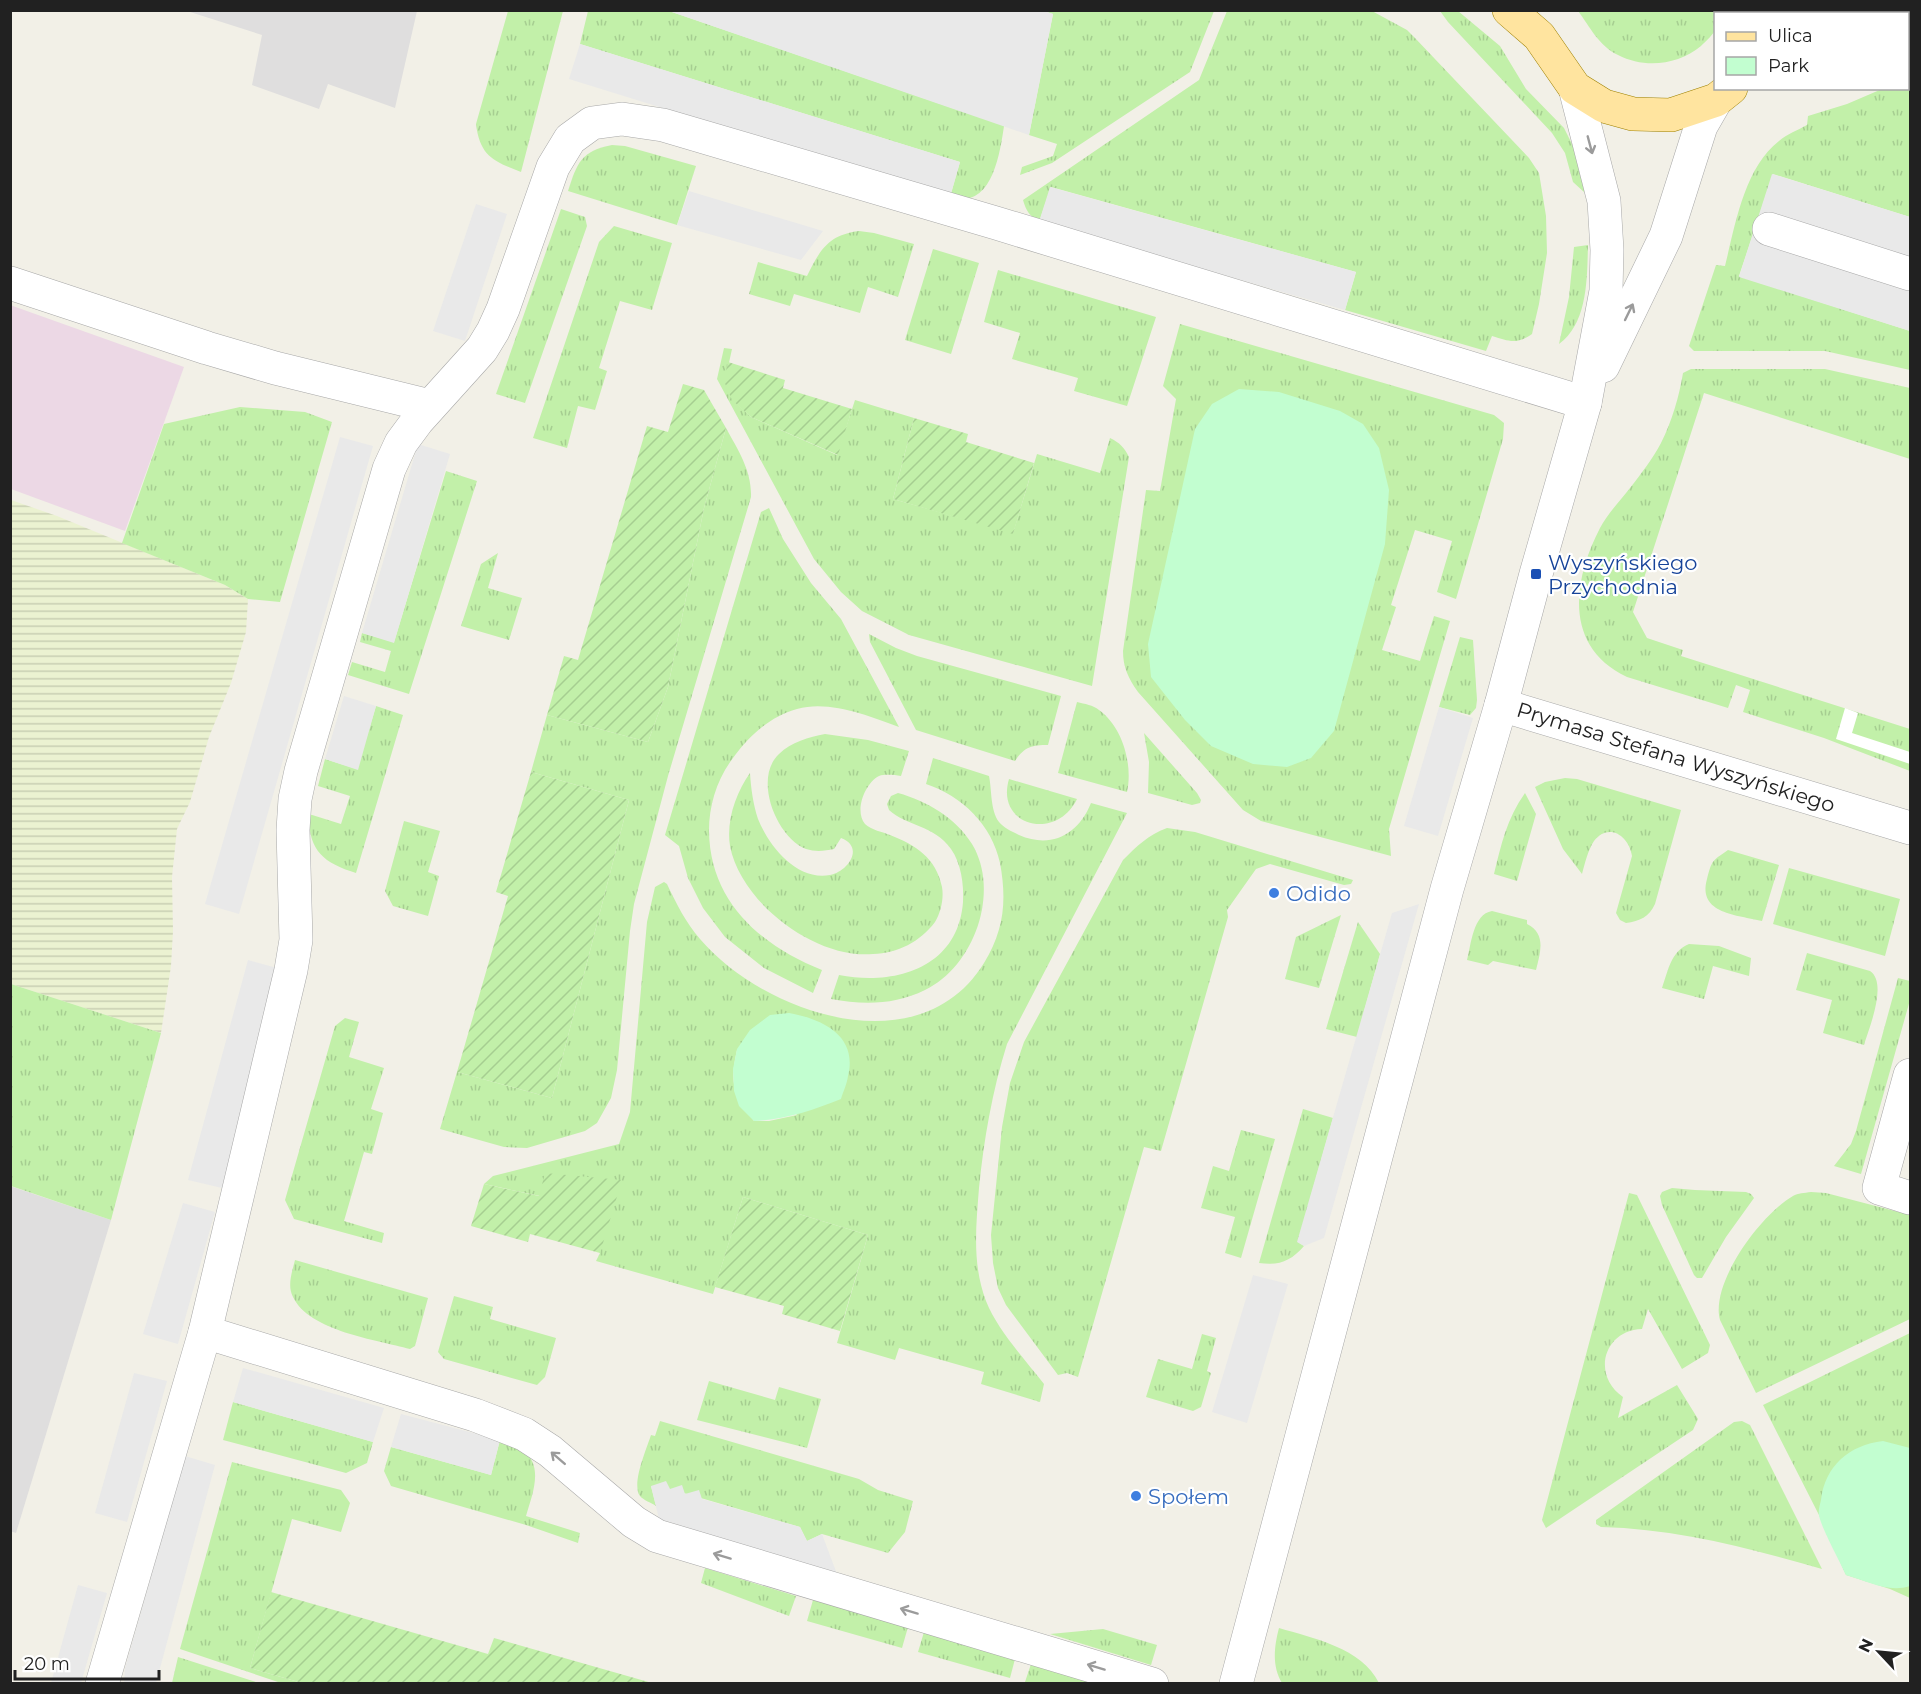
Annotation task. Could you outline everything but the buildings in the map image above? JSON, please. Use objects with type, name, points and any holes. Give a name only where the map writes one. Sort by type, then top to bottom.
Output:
[{"type":"main road","points":[[1515,13],[1539,36],[1575,88],[1604,105],[1633,114],[1671,115],[1724,94]]},
{"type":"street","name":"Prymasa Stefana Wyszyńskiego","points":[[1575,88],[1604,201],[1607,250],[1606,291],[1585,403],[1501,705],[1911,828]]},
{"type":"street","name":"Prymasa Stefana Wyszyńskiego","points":[[1585,403],[1666,236],[1701,126],[1724,94]]},
{"type":"street","points":[[102,1683],[205,1332],[291,970],[296,940],[293,830],[295,799],[301,771],[389,469],[401,443],[430,406],[482,349],[493,331],[503,309],[553,167],[570,139],[592,123],[622,119],[663,125],[996,223],[1585,403]]},
{"type":"street","points":[[1769,229],[1911,274]]},
{"type":"street","points":[[10,283],[252,362],[430,406]]},
{"type":"street","points":[[1236,1683],[1447,889],[1501,705]]},
{"type":"street","points":[[1911,1075],[1879,1188],[1911,1198]]},
{"type":"street","points":[[205,1332],[476,1415],[524,1434],[550,1451],[634,1522],[657,1536],[1152,1683]]},
{"type":"shaded area","points":[[1042,10],[1053,14],[1029,135],[669,11]]},
{"type":"shaded area","points":[[187,11],[417,11],[395,108],[328,84],[319,109],[252,85],[262,35]]},
{"type":"shaded area","points":[[580,44],[960,162],[950,197],[569,79]]},
{"type":"shaded area","points":[[1772,174],[1910,217],[1910,331],[1739,277]]},
{"type":"shaded area","points":[[1050,187],[1356,272],[1345,310],[1039,222]]},
{"type":"shaded area","points":[[689,191],[823,231],[801,260],[677,225]]},
{"type":"shaded area","points":[[476,204],[507,214],[465,341],[433,331]]},
{"type":"shaded area","points":[[10,305],[184,367],[125,531],[11,489]]},
{"type":"shaded area","points":[[340,437],[373,446],[239,914],[205,904]]},
{"type":"shaded area","points":[[418,444],[450,454],[394,643],[362,633]]},
{"type":"shaded area","points":[[344,696],[376,706],[358,770],[325,759]]},
{"type":"shaded area","points":[[1439,707],[1473,718],[1438,836],[1404,826]]},
{"type":"shaded area","points":[[1419,904],[1324,1238],[1304,1246],[1297,1242],[1392,913]]},
{"type":"shaded area","points":[[248,960],[281,969],[222,1188],[188,1180]]},
{"type":"shaded area","points":[[10,1186],[111,1220],[16,1533],[10,1531]]},
{"type":"shaded area","points":[[183,1203],[215,1212],[178,1344],[143,1334]]},
{"type":"shaded area","points":[[1253,1275],[1288,1284],[1247,1423],[1212,1412]]},
{"type":"shaded area","points":[[243,1368],[384,1408],[373,1442],[233,1402]]},
{"type":"shaded area","points":[[134,1373],[167,1381],[127,1522],[95,1513]]},
{"type":"shaded area","points":[[401,1414],[500,1440],[491,1475],[391,1447]]},
{"type":"shaded area","points":[[185,1456],[215,1465],[156,1683],[124,1684],[125,1668]]},
{"type":"shaded area","points":[[666,1481],[670,1489],[682,1485],[685,1494],[699,1490],[702,1499],[800,1527],[807,1541],[822,1534],[837,1574],[659,1519],[651,1486]]},
{"type":"shaded area","points":[[78,1585],[107,1593],[81,1683],[51,1683]]},
{"type":"green space","points":[[508,11],[563,11],[521,172],[490,156],[481,143],[476,124]]},
{"type":"green space","points":[[588,11],[669,11],[964,112],[1006,113],[993,174],[987,185],[970,198],[950,197],[960,162],[580,44]]},
{"type":"green space","points":[[1043,11],[1214,11],[1190,72],[1052,163],[1020,175],[1022,167],[1053,156],[1057,144],[1029,135],[1053,14]]},
{"type":"green space","points":[[1227,11],[1372,11],[1407,30],[1529,158],[1539,173],[1546,216],[1547,253],[1532,334],[1517,341],[1492,336],[1486,351],[1345,310],[1356,272],[1051,187],[1039,222],[1031,215],[1023,200],[1199,80]]},
{"type":"green space","points":[[1440,11],[1458,11],[1500,46],[1526,89],[1564,128],[1573,146],[1585,193],[1573,182],[1565,153],[1552,133]]},
{"type":"green space","points":[[1578,11],[1724,11],[1714,12],[1714,32],[1701,46],[1672,61],[1650,63],[1628,59],[1605,47]]},
{"type":"green space","points":[[1909,78],[1910,217],[1773,174],[1739,276],[1910,331],[1910,370],[1825,351],[1694,351],[1689,346],[1716,265],[1725,266],[1737,216],[1749,182],[1767,152],[1789,134],[1807,125],[1808,116],[1847,104],[1880,90],[1909,90]]},
{"type":"green space","points":[[612,145],[625,146],[696,166],[677,225],[568,191],[574,173],[582,160],[593,151]]},
{"type":"green space","points":[[561,209],[585,217],[587,226],[525,403],[496,394]]},
{"type":"green space","points":[[614,226],[672,243],[652,310],[620,301],[599,368],[607,371],[595,410],[578,406],[567,448],[533,438],[599,242]]},
{"type":"green space","points":[[859,231],[914,244],[898,297],[868,287],[860,313],[794,294],[790,306],[749,294],[758,262],[807,276],[826,245],[840,236]]},
{"type":"green space","points":[[1588,245],[1586,285],[1581,312],[1569,335],[1559,344],[1569,297],[1574,247]]},
{"type":"green space","points":[[933,249],[979,263],[951,354],[905,340]]},
{"type":"green space","points":[[998,270],[1156,317],[1127,406],[1074,391],[1078,378],[1012,359],[1020,333],[984,322]]},
{"type":"green space","points":[[1180,324],[1494,415],[1504,423],[1503,439],[1456,599],[1437,592],[1452,541],[1415,530],[1391,605],[1396,607],[1382,650],[1420,661],[1434,616],[1450,621],[1389,829],[1391,856],[1261,821],[1243,810],[1138,692],[1127,672],[1123,651],[1146,490],[1160,491],[1176,399],[1163,386]]},
{"type":"green space","points":[[724,348],[732,349],[725,381],[733,400],[751,417],[837,455],[855,400],[914,418],[893,499],[1013,533],[1037,454],[1100,473],[1110,438],[1121,446],[1129,457],[1092,686],[909,635],[862,611],[841,592],[814,559],[717,379]]},
{"type":"green space","points":[[728,362],[785,380],[783,388],[852,409],[838,455],[751,417],[732,400],[724,381]]},
{"type":"green space","points":[[1691,369],[1825,369],[1910,388],[1910,459],[1704,393],[1633,612],[1647,638],[1683,650],[1681,656],[1910,729],[1910,771],[1824,738],[1743,712],[1750,690],[1736,685],[1728,708],[1627,677],[1607,664],[1592,649],[1583,631],[1579,612],[1584,570],[1591,549],[1607,517],[1643,472],[1661,443],[1675,409],[1683,373]]},
{"type":"green space","points":[[683,384],[704,390],[726,428],[704,508],[668,687],[648,742],[547,715],[564,656],[578,660],[647,426],[668,432]]},
{"type":"green space","points":[[1239,389],[1279,392],[1340,411],[1363,424],[1379,448],[1389,490],[1385,544],[1334,731],[1311,758],[1287,767],[1253,764],[1211,746],[1185,720],[1151,677],[1148,644],[1195,429],[1212,404]]},
{"type":"green space","points":[[240,407],[305,412],[332,422],[280,602],[248,599],[225,585],[122,543],[164,424]]},
{"type":"green space","points":[[914,418],[968,434],[966,442],[1034,463],[1013,534],[893,499]]},
{"type":"green space","points":[[726,428],[747,470],[751,497],[668,776],[634,904],[617,1070],[611,1098],[597,1123],[585,1131],[527,1148],[504,1147],[440,1129],[457,1072],[552,1098],[629,800],[531,772],[547,715],[648,742],[668,687],[704,508]]},
{"type":"green space","points":[[446,471],[477,481],[409,694],[348,675],[352,662],[385,672],[391,651],[360,642],[362,633],[394,642]]},
{"type":"green space","points":[[11,500],[57,516],[225,585],[248,599],[246,632],[231,683],[209,737],[190,802],[177,829],[172,877],[171,966],[161,1033],[11,984]]},
{"type":"green space","points":[[769,508],[783,539],[811,583],[841,619],[899,727],[849,710],[822,706],[797,709],[769,722],[746,742],[727,766],[715,793],[710,812],[709,831],[718,879],[729,900],[759,934],[799,960],[822,970],[813,993],[764,968],[725,937],[703,908],[688,878],[679,846],[665,835],[761,512]]},
{"type":"green space","points":[[498,553],[488,588],[522,598],[509,640],[461,626],[481,564]]},
{"type":"green space","points":[[869,634],[917,656],[1061,696],[1048,745],[1029,748],[1015,761],[916,730],[870,642]]},
{"type":"green space","points":[[1460,637],[1473,640],[1477,700],[1476,708],[1470,715],[1439,707]]},
{"type":"green space","points":[[1077,702],[1099,710],[1107,717],[1120,736],[1129,770],[1127,792],[1058,773]]},
{"type":"green space","points":[[376,706],[403,715],[356,873],[335,865],[320,853],[311,837],[309,814],[341,824],[350,796],[318,786],[325,759],[357,769]]},
{"type":"green space","points":[[1144,733],[1197,793],[1201,800],[1200,803],[1192,805],[1148,793],[1149,762]]},
{"type":"green space","points":[[825,734],[868,740],[909,751],[901,776],[879,776],[869,785],[861,805],[865,824],[908,843],[924,854],[935,868],[942,887],[942,905],[935,922],[915,941],[900,949],[873,954],[851,953],[828,947],[805,937],[765,907],[749,888],[737,867],[730,846],[729,826],[736,798],[750,773],[752,796],[758,819],[769,840],[785,859],[806,873],[818,875],[837,873],[848,864],[853,853],[852,847],[841,838],[834,849],[824,851],[806,849],[795,842],[777,820],[768,791],[771,764],[779,754],[789,746]]},
{"type":"green space","points":[[933,758],[989,776],[993,806],[999,822],[1010,831],[1031,839],[1052,839],[1071,831],[1079,823],[1091,803],[1127,813],[1007,1044],[989,1116],[983,1152],[976,1231],[977,1259],[982,1287],[997,1323],[1044,1384],[1040,1402],[981,1384],[984,1372],[899,1348],[895,1360],[837,1343],[868,1235],[743,1197],[713,1294],[596,1261],[600,1253],[540,1196],[484,1184],[493,1176],[619,1144],[630,1112],[647,922],[655,887],[664,882],[695,933],[728,966],[762,989],[801,1007],[842,1018],[883,1021],[922,1014],[956,995],[984,963],[996,939],[1002,915],[1002,877],[996,849],[983,824],[952,796],[926,784]],"holes":[[[737,1050],[797,1115],[769,1121],[754,1121],[735,1088],[733,1072]]]},
{"type":"green space","points":[[531,772],[629,800],[552,1098],[457,1072],[508,896],[496,892]]},
{"type":"green space","points":[[1565,778],[1577,779],[1681,810],[1655,904],[1643,918],[1626,923],[1620,920],[1616,913],[1632,856],[1623,837],[1612,832],[1600,835],[1590,848],[1582,874],[1563,849],[1535,787],[1545,782]]},
{"type":"green space","points":[[1009,779],[1077,799],[1056,821],[1043,824],[1030,823],[1019,817],[1011,808],[1007,795]]},
{"type":"green space","points":[[898,793],[940,812],[958,826],[972,844],[980,863],[984,884],[983,905],[978,926],[957,964],[942,979],[925,990],[891,1001],[855,1002],[831,999],[839,975],[881,978],[902,974],[920,967],[936,957],[949,943],[959,925],[963,895],[957,861],[951,849],[937,835],[889,810],[887,804],[891,796]]},
{"type":"green space","points":[[1525,793],[1536,814],[1517,881],[1494,874],[1509,822]]},
{"type":"green space","points":[[404,821],[440,831],[428,872],[439,876],[428,916],[393,906],[385,891]]},
{"type":"green space","points":[[1167,828],[1195,832],[1353,880],[1351,884],[1344,885],[1270,864],[1256,869],[1227,910],[1228,917],[1161,1151],[1144,1147],[1078,1377],[1067,1373],[1058,1375],[1006,1305],[998,1288],[993,1263],[991,1235],[1002,1127],[1010,1083],[1024,1042],[1123,860],[1148,838]]},
{"type":"green space","points":[[1728,850],[1779,865],[1762,921],[1722,911],[1708,899],[1706,891],[1710,868],[1716,859]]},
{"type":"green space","points":[[1789,868],[1900,899],[1885,956],[1773,924]]},
{"type":"green space","points":[[1492,911],[1527,920],[1527,924],[1537,933],[1540,944],[1536,970],[1493,961],[1488,965],[1467,960],[1477,924],[1486,913]]},
{"type":"green space","points":[[1341,915],[1319,988],[1285,979],[1296,937]]},
{"type":"green space","points":[[1358,922],[1380,954],[1357,1037],[1326,1029]]},
{"type":"green space","points":[[1689,944],[1719,946],[1751,958],[1749,976],[1713,966],[1704,999],[1662,988],[1674,957],[1678,951]]},
{"type":"green space","points":[[1807,953],[1870,971],[1875,977],[1876,1006],[1864,1045],[1823,1033],[1832,1000],[1796,990]]},
{"type":"green space","points":[[1898,978],[1910,981],[1910,1000],[1861,1174],[1834,1166],[1851,1144],[1856,1131]]},
{"type":"green space","points":[[11,984],[161,1033],[111,1220],[11,1186]]},
{"type":"green space","points":[[789,1013],[825,1025],[843,1040],[850,1062],[846,1085],[841,1099],[809,1111],[754,1121],[739,1106],[734,1091],[733,1069],[737,1049],[750,1030],[770,1015]]},
{"type":"green space","points":[[345,1018],[359,1022],[349,1057],[384,1068],[371,1109],[383,1113],[372,1154],[364,1152],[344,1221],[384,1233],[382,1243],[294,1219],[285,1200],[335,1026]]},
{"type":"green space","points":[[1303,1109],[1333,1118],[1298,1242],[1304,1246],[1284,1261],[1273,1264],[1259,1263]]},
{"type":"green space","points":[[1241,1130],[1275,1139],[1241,1258],[1225,1253],[1235,1217],[1201,1208],[1213,1166],[1229,1171]]},
{"type":"green space","points":[[545,1173],[622,1180],[600,1253],[530,1234],[528,1242],[471,1226],[484,1184],[539,1196]]},
{"type":"green space","points":[[1672,1188],[1746,1192],[1754,1198],[1726,1237],[1702,1278],[1694,1275],[1662,1205],[1660,1196],[1662,1192]]},
{"type":"green space","points":[[1811,1192],[1826,1193],[1910,1215],[1910,1319],[1756,1393],[1720,1320],[1719,1305],[1723,1288],[1730,1269],[1753,1233],[1780,1205],[1793,1196]]},
{"type":"green space","points":[[1629,1193],[1637,1195],[1710,1345],[1708,1353],[1682,1369],[1648,1309],[1642,1329],[1629,1331],[1618,1337],[1606,1355],[1607,1377],[1613,1388],[1623,1397],[1618,1418],[1677,1385],[1698,1419],[1693,1430],[1546,1528],[1542,1520]]},
{"type":"green space","points":[[743,1197],[868,1235],[840,1331],[782,1314],[784,1306],[715,1287]]},
{"type":"green space","points":[[295,1260],[428,1298],[415,1346],[410,1349],[363,1338],[328,1326],[313,1318],[301,1309],[291,1293]]},
{"type":"green space","points":[[454,1296],[493,1307],[490,1319],[556,1338],[545,1377],[537,1385],[444,1359],[438,1352]]},
{"type":"green space","points":[[1910,1333],[1910,1598],[1846,1575],[1819,1515],[1763,1405]]},
{"type":"green space","points":[[1202,1334],[1216,1338],[1207,1371],[1211,1373],[1201,1407],[1193,1411],[1146,1397],[1158,1359],[1192,1369]]},
{"type":"green space","points":[[709,1381],[775,1400],[779,1387],[821,1399],[807,1448],[697,1420]]},
{"type":"green space","points":[[233,1402],[373,1442],[367,1463],[346,1473],[223,1440]]},
{"type":"green space","points":[[660,1421],[859,1479],[878,1490],[913,1501],[905,1532],[888,1553],[822,1534],[807,1541],[800,1527],[670,1489],[651,1486],[656,1506],[640,1496],[637,1483],[651,1435],[655,1436]]},
{"type":"green space","points":[[1742,1421],[1750,1425],[1822,1569],[1713,1541],[1657,1531],[1601,1527],[1596,1524],[1596,1520],[1734,1422]]},
{"type":"green space","points":[[500,1440],[522,1450],[533,1464],[535,1481],[526,1516],[580,1533],[578,1543],[526,1525],[391,1486],[384,1471],[391,1447],[491,1475]]},
{"type":"green space","points":[[1883,1441],[1910,1448],[1910,1586],[1902,1588],[1878,1585],[1846,1575],[1826,1535],[1819,1513],[1823,1488],[1833,1467],[1849,1452]]},
{"type":"green space","points":[[232,1462],[341,1490],[350,1503],[341,1532],[292,1519],[250,1668],[302,1683],[281,1683],[180,1649]]},
{"type":"green space","points":[[705,1568],[796,1596],[789,1616],[701,1583]]},
{"type":"green space","points":[[271,1592],[488,1654],[494,1638],[652,1683],[302,1683],[250,1668]]},
{"type":"green space","points":[[813,1600],[908,1627],[902,1648],[807,1621]]},
{"type":"green space","points":[[1279,1628],[1335,1646],[1349,1653],[1371,1671],[1379,1683],[1282,1683],[1275,1656]]},
{"type":"green space","points":[[1103,1629],[1157,1645],[1151,1665],[1050,1634]]},
{"type":"green space","points":[[924,1632],[1015,1659],[1010,1678],[918,1652]]},
{"type":"green space","points":[[178,1657],[259,1683],[172,1683]]},
{"type":"green space","points":[[1031,1664],[1097,1683],[1029,1684],[1025,1682]]},
{"type":"pier","points":[[1845,708],[1858,713],[1852,733],[1910,752],[1910,764],[1836,739]]},
{"type":"place","name":"Wyszyńskiego Przychodnia","points":[[1536,574]]},
{"type":"place","name":"Odido","points":[[1274,893]]},
{"type":"place","name":"Społem","points":[[1136,1496]]}]
